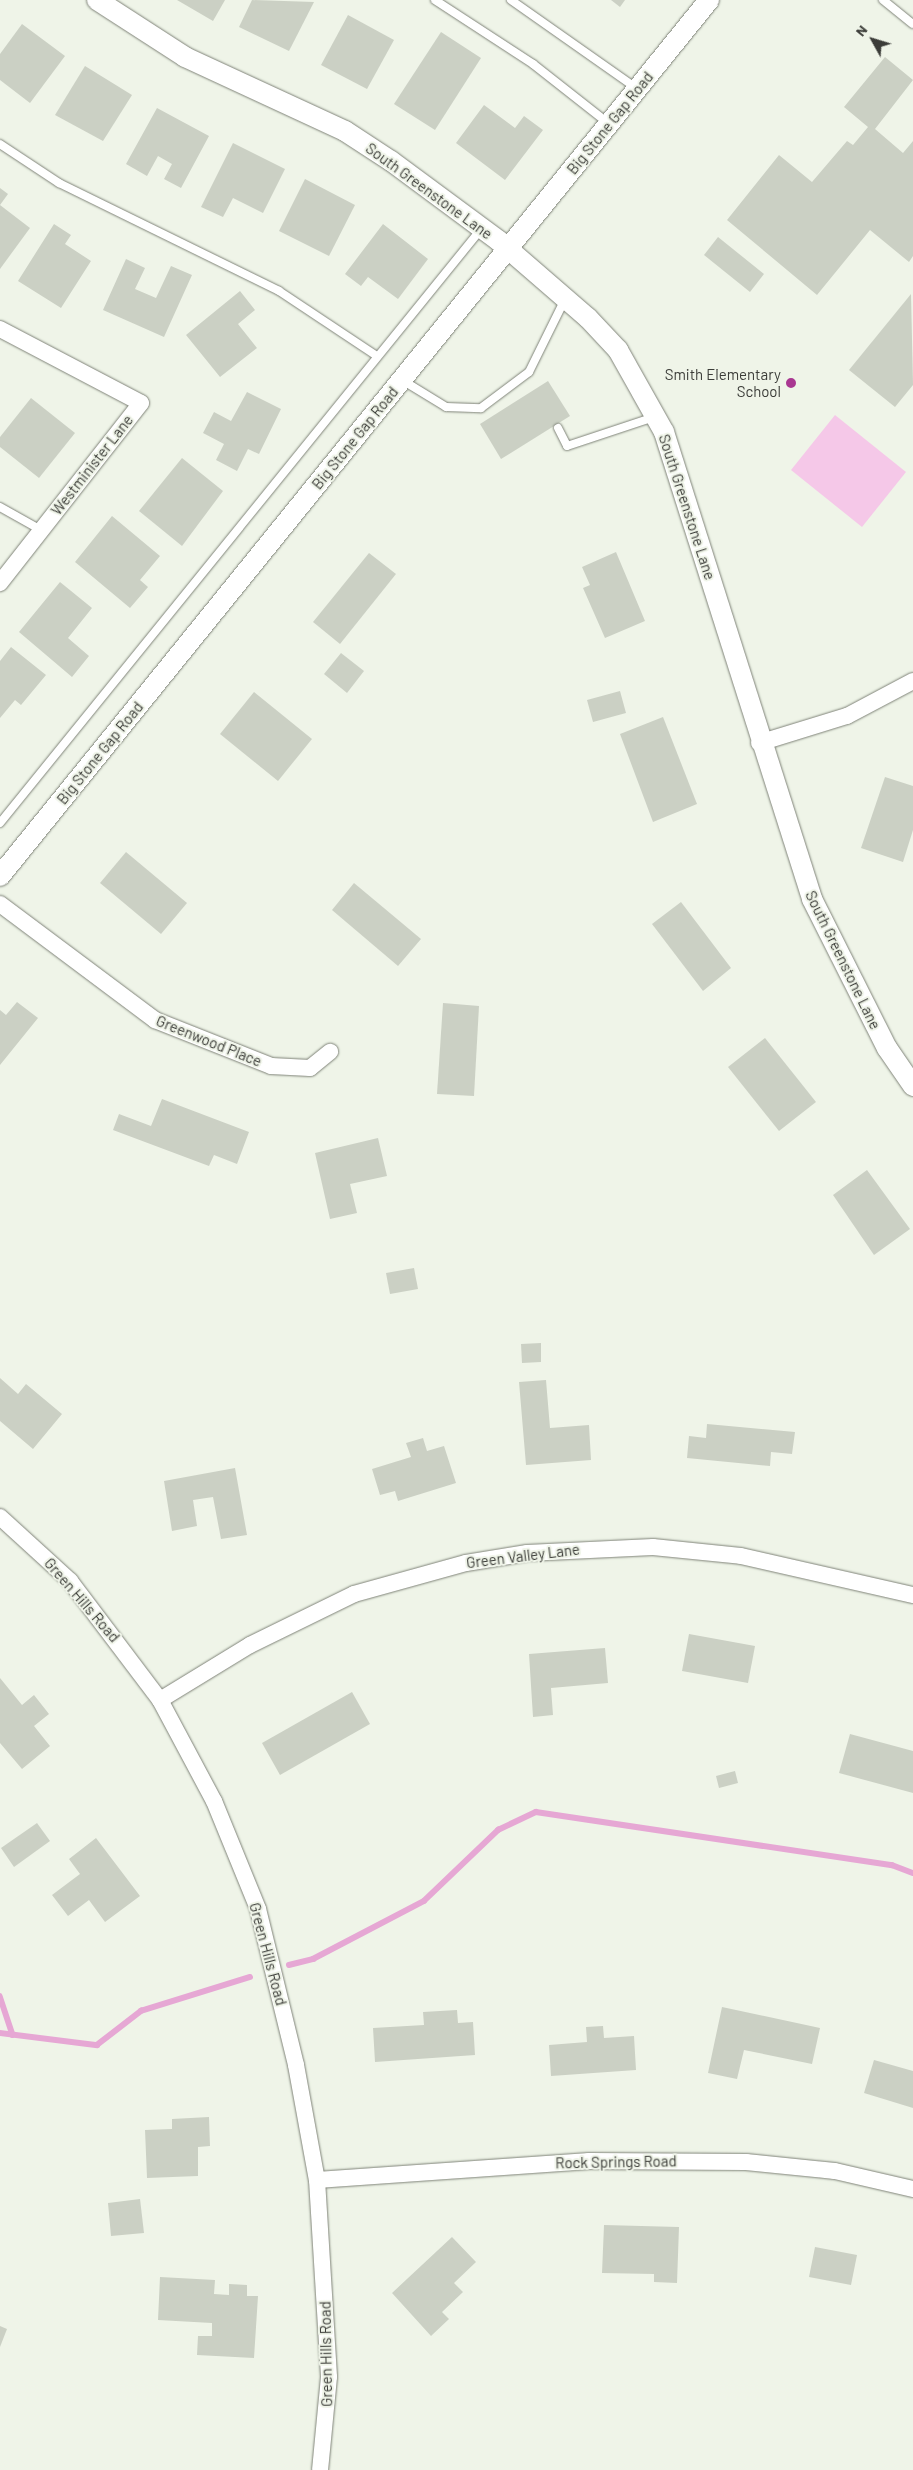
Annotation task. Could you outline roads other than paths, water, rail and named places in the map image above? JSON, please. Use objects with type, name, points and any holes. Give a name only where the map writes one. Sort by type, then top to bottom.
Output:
[{"type":"street","name":"South Greenstone Lane","points":[[97,0],[186,57],[345,131],[482,228],[565,298],[618,350],[655,416],[681,483],[759,743],[812,899],[886,1048],[913,1086]]},
{"type":"street","name":"Big Stone Gap Road","points":[[0,876],[709,0]]},
{"type":"street","name":"Westminister Lane","points":[[0,329],[142,403],[0,583]]},
{"type":"street","points":[[759,743],[846,716],[913,682]]},
{"type":"street","name":"Greenwood Place","points":[[0,904],[155,1020],[271,1066],[310,1068],[330,1052]]},
{"type":"street","name":"Green Hills Road","points":[[0,1517],[70,1581],[160,1700],[214,1801],[258,1909],[296,2065],[317,2180],[329,2376],[320,2470]]},
{"type":"street","name":"Green Valley Lane","points":[[160,1700],[250,1645],[354,1594],[447,1567],[527,1553],[653,1548],[741,1556],[913,1595]]},
{"type":"street","name":"Rock Springs Road","points":[[317,2180],[589,2161],[718,2161],[835,2171],[913,2189]]},
{"type":"lane","points":[[435,0],[533,64],[609,124]]},
{"type":"lane","points":[[511,0],[638,88]]},
{"type":"lane","points":[[884,0],[913,24]]},
{"type":"lane","points":[[0,144],[75,192],[279,291],[377,356]]},
{"type":"lane","points":[[0,823],[482,228]]},
{"type":"lane","points":[[402,380],[446,407],[481,408],[529,372],[565,298]]},
{"type":"lane","points":[[558,428],[567,446],[655,416]]},
{"type":"lane","points":[[0,507],[42,530]]},
{"type":"waterway","points":[[289,1965],[313,1959],[424,1901],[498,1830],[536,1812],[892,1865],[913,1873]]},
{"type":"waterway","points":[[0,2033],[97,2045],[141,2011],[250,1977]]},
{"type":"waterway","points":[[0,1996],[13,2035]]},
{"type":"place","name":"Smith Elementary School","points":[[791,383]]}]
